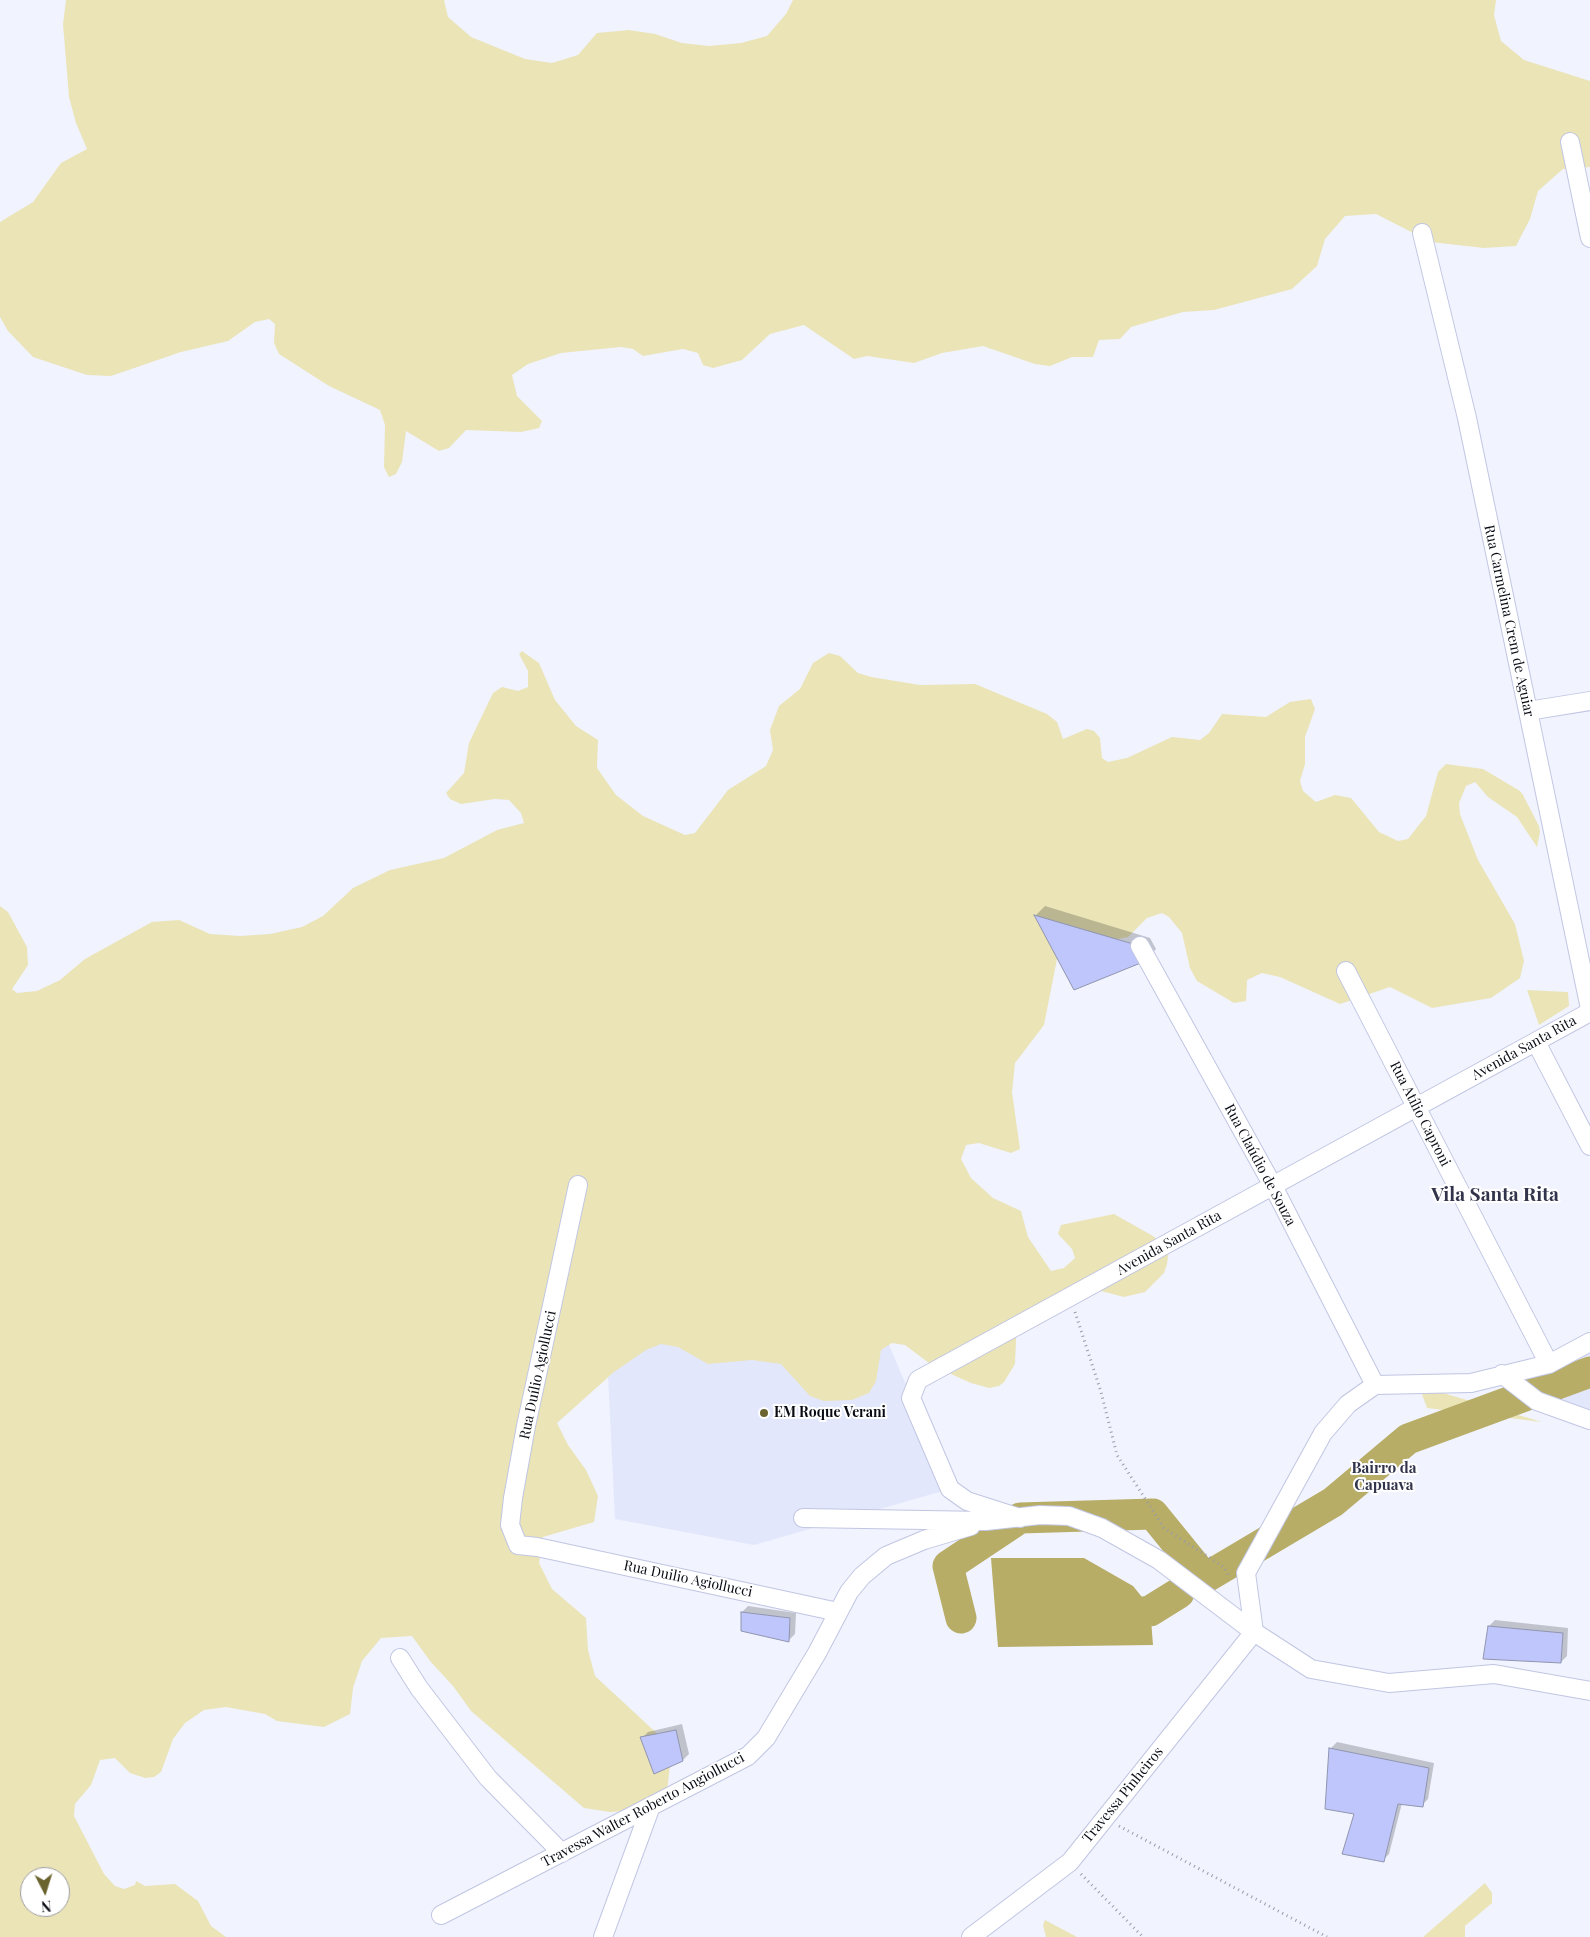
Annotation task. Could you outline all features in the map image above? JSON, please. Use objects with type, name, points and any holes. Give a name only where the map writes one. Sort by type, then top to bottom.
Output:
[{"type":"street","points":[[1570,142],[1590,238]]},
{"type":"street","name":"Rua Carmelina Crem de Aguiar","points":[[1422,234],[1467,418],[1590,1011]]},
{"type":"street","points":[[1528,711],[1590,701]]},
{"type":"street","name":"Rua Claúdio de Souza","points":[[1140,946],[1273,1186],[1375,1385]]},
{"type":"street","name":"Rua Atílio Caproni","points":[[1346,971],[1549,1364]]},
{"type":"street","name":"Avenida Santa Rita","points":[[1020,1518],[967,1501],[950,1489],[911,1398],[918,1380],[1590,1011]]},
{"type":"street","points":[[1536,1042],[1590,1146]]},
{"type":"street","name":"Rua Duílio Agiollucci","points":[[537,1546],[518,1545],[510,1525],[526,1426],[552,1315],[578,1185]]},
{"type":"street","points":[[1254,1632],[1246,1573],[1323,1433],[1348,1404],[1375,1385],[1471,1382],[1549,1364],[1590,1342]]},
{"type":"street","points":[[1502,1374],[1537,1401],[1590,1420]]},
{"type":"street","points":[[803,1518],[986,1522],[1040,1515],[1069,1516],[1102,1528],[1159,1560],[1254,1632],[1311,1669],[1389,1683],[1494,1674],[1590,1691]]},
{"type":"street","name":"Travessa Walter Roberto Angiollucci","points":[[440,1915],[748,1756],[766,1738],[817,1653],[849,1592],[862,1576],[886,1556],[924,1540],[986,1522]]},
{"type":"street","name":"Rua Duilio Agiollucci","points":[[537,1546],[838,1612]]},
{"type":"street","name":"Travessa Pinheiros","points":[[971,1937],[1070,1862],[1254,1632]]},
{"type":"street","points":[[400,1658],[419,1688],[488,1778],[562,1852]]},
{"type":"street","points":[[603,1937],[652,1806]]},
{"type":"path","points":[[1070,1297],[1101,1392],[1117,1454],[1164,1528],[1224,1567],[1232,1583]]},
{"type":"path","points":[[1105,1819],[1327,1937]]},
{"type":"path","points":[[1070,1862],[1143,1937]]},
{"type":"shaded area","points":[[66,0],[444,0],[448,17],[471,37],[525,59],[552,63],[578,55],[597,33],[629,30],[655,34],[682,43],[709,46],[741,43],[767,36],[786,14],[793,0],[1496,0],[1494,15],[1501,41],[1524,60],[1590,81],[1590,167],[1563,169],[1538,191],[1530,219],[1516,246],[1484,248],[1431,242],[1376,214],[1345,216],[1325,239],[1317,266],[1292,289],[1214,310],[1183,312],[1131,327],[1120,339],[1099,340],[1093,357],[1072,357],[1050,366],[1035,364],[983,346],[942,353],[914,363],[867,356],[854,359],[804,325],[770,334],[742,360],[713,368],[703,365],[698,353],[683,349],[643,356],[633,349],[621,347],[561,353],[528,364],[512,375],[517,396],[542,421],[539,428],[521,432],[466,430],[449,448],[439,451],[406,431],[402,462],[396,474],[389,477],[384,467],[385,425],[380,410],[329,386],[279,354],[274,343],[275,324],[269,319],[255,322],[228,341],[181,352],[111,376],[87,375],[33,357],[8,331],[0,317],[0,222],[33,202],[61,163],[87,149],[76,123],[69,97],[63,24]]},
{"type":"shaded area","points":[[522,651],[539,663],[555,700],[576,726],[598,740],[597,768],[616,795],[643,816],[685,835],[695,833],[728,790],[766,766],[773,750],[770,730],[779,706],[800,689],[813,663],[829,653],[840,656],[858,673],[871,677],[920,685],[975,684],[1047,714],[1057,722],[1063,739],[1087,729],[1094,731],[1100,738],[1102,758],[1108,762],[1127,758],[1172,737],[1200,740],[1209,733],[1222,714],[1266,717],[1290,702],[1311,699],[1315,709],[1305,737],[1305,764],[1300,781],[1303,791],[1316,802],[1335,795],[1351,798],[1379,832],[1398,841],[1408,839],[1426,816],[1438,772],[1446,764],[1483,769],[1520,791],[1523,795],[1539,826],[1540,832],[1537,847],[1517,817],[1488,797],[1475,782],[1466,786],[1459,803],[1460,814],[1478,860],[1515,924],[1524,961],[1520,978],[1491,998],[1432,1008],[1390,987],[1340,1004],[1280,977],[1262,973],[1247,980],[1246,1001],[1234,1003],[1197,981],[1190,968],[1182,933],[1169,917],[1162,913],[1147,918],[1128,937],[1079,947],[1057,959],[1044,1025],[1015,1063],[1012,1092],[1020,1149],[1011,1153],[979,1143],[966,1145],[961,1159],[971,1178],[993,1198],[1021,1211],[1028,1237],[1051,1271],[1064,1268],[1075,1258],[1072,1249],[1058,1234],[1061,1225],[1114,1214],[1153,1236],[1169,1249],[1167,1264],[1164,1273],[1145,1292],[1124,1297],[1082,1286],[1053,1297],[1039,1326],[1017,1318],[1015,1364],[1004,1382],[999,1386],[989,1388],[971,1383],[933,1366],[905,1345],[892,1343],[881,1350],[876,1381],[869,1393],[852,1400],[824,1401],[810,1396],[781,1364],[752,1360],[708,1364],[678,1347],[661,1344],[646,1350],[614,1372],[557,1423],[568,1445],[586,1470],[598,1496],[594,1522],[543,1537],[539,1563],[552,1589],[586,1618],[588,1650],[595,1676],[663,1739],[670,1765],[667,1792],[642,1810],[610,1812],[584,1808],[471,1711],[412,1636],[381,1638],[362,1661],[353,1688],[350,1714],[324,1727],[277,1721],[265,1714],[226,1707],[204,1710],[185,1723],[173,1739],[161,1772],[154,1777],[145,1778],[130,1773],[115,1758],[100,1760],[91,1785],[75,1804],[74,1816],[104,1874],[115,1886],[124,1889],[135,1885],[136,1881],[145,1886],[175,1884],[198,1901],[211,1926],[226,1937],[0,1937],[0,906],[8,912],[27,947],[28,965],[12,989],[17,993],[37,991],[60,980],[85,959],[152,922],[179,920],[210,934],[240,936],[270,934],[302,927],[323,916],[353,888],[390,870],[444,858],[497,830],[524,823],[521,813],[509,800],[495,799],[461,804],[450,799],[446,793],[464,773],[469,743],[493,693],[502,687],[518,691],[528,687],[528,671],[519,654]]},
{"type":"shaded area","points":[[1527,990],[1568,992],[1569,1006],[1539,1025]]},
{"type":"shaded area","name":"EM Roque Verani","points":[[868,1295],[950,1489],[754,1545],[615,1519],[606,1335]]},
{"type":"shaded area","points":[[1590,1344],[1590,1418],[1538,1401],[1549,1366]]},
{"type":"shaded area","points":[[1419,1386],[1542,1422],[1427,1408]]},
{"type":"shaded area","points":[[991,1558],[1084,1558],[1133,1586],[1150,1607],[1153,1645],[998,1647]]},
{"type":"shaded area","points":[[1485,1883],[1492,1893],[1492,1903],[1465,1926],[1465,1937],[1423,1937]]},
{"type":"shaded area","points":[[1045,1920],[1077,1937],[1046,1937],[1043,1925]]},
{"type":"building","points":[[1034,915],[1140,946],[1148,960],[1074,990]]},
{"type":"building","points":[[741,1612],[790,1618],[789,1642],[741,1631]]},
{"type":"building","points":[[1488,1626],[1563,1633],[1561,1663],[1483,1659]]},
{"type":"building","points":[[676,1730],[683,1761],[654,1774],[640,1737]]},
{"type":"building","points":[[1329,1748],[1429,1768],[1423,1807],[1398,1804],[1384,1862],[1342,1854],[1354,1814],[1325,1809]]},
{"type":"waterway","points":[[961,1618],[948,1566],[1020,1518],[1153,1514],[1205,1578],[1333,1502],[1408,1439],[1590,1372]]},
{"type":"waterway","points":[[1128,1614],[1150,1611],[1179,1593]]},
{"type":"place","name":"EM Roque Verani","points":[[764,1413]]},
{"type":"district","name":"Vila Santa Rita","points":[[1495,1195]]},
{"type":"district","name":"Bairro da Capuava","points":[[1384,1476]]}]
